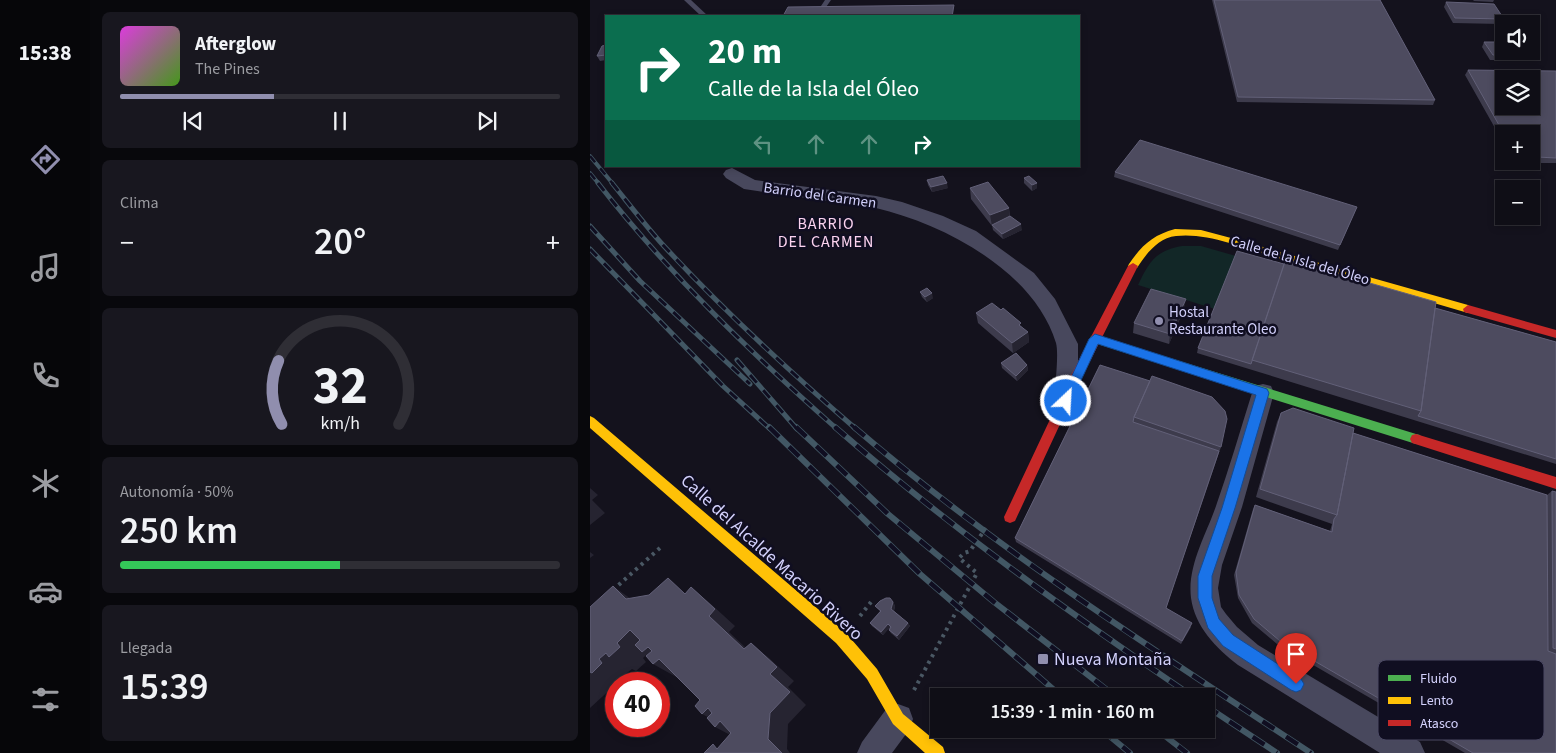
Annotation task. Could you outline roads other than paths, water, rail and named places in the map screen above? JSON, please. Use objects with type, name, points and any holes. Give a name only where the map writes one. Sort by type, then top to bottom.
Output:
[{"type":"street","name":"Barrio del Carmen","points":[[732,174],[750,186],[876,202],[902,208],[936,220],[969,236],[1027,278],[1048,304],[1067,344],[1066,401]]},
{"type":"street","name":"Calle de la Isla del Óleo","points":[[1010,516],[1095,339],[1136,262],[1152,240],[1170,234],[1186,232],[1203,234],[1556,334]]},
{"type":"street","points":[[1095,339],[1556,483]]},
{"type":"street","points":[[1263,393],[1229,508],[1205,576],[1205,598],[1213,623],[1228,640],[1248,655],[1378,734]]},
{"type":"street","name":"Calle del Alcalde Macario Rivero","points":[[590,421],[841,638],[872,674],[898,719],[937,753]]},
{"type":"street","points":[[872,753],[898,719]]},
{"type":"street","points":[[1388,740],[1409,753]]},
{"type":"lane","points":[[687,0],[703,15]]},
{"type":"lane","points":[[822,9],[828,0]]},
{"type":"railway","points":[[590,156],[613,184]]},
{"type":"railway","points":[[590,173],[599,184]]},
{"type":"railway","points":[[598,183],[653,249],[712,311],[773,371],[837,429]]},
{"type":"railway","points":[[612,183],[656,237],[709,293],[781,362],[856,429]]},
{"type":"railway","points":[[590,226],[640,281],[750,384]]},
{"type":"railway","points":[[590,249],[723,386],[770,429]]},
{"type":"railway","points":[[737,360],[797,429]]},
{"type":"railway","points":[[769,427],[920,574],[1052,688]]},
{"type":"railway","points":[[796,427],[888,514],[994,602],[1105,688]]},
{"type":"railway","points":[[835,427],[921,499],[1009,567],[1180,688]]},
{"type":"railway","points":[[854,427],[964,515],[1077,598],[1311,753]]},
{"type":"railway","points":[[1215,712],[1277,753]]},
{"type":"railway","points":[[1112,738],[1130,753]]},
{"type":"railway","points":[[1168,738],[1187,753]]},
{"type":"place","name":"Hostal Restaurante Oleo","points":[[1159,321]]},
{"type":"place","name":"Nueva Montaña","points":[[1043,659]]},
{"type":"district","name":"BARRIO DEL CARMEN","points":[[826,232]]}]
